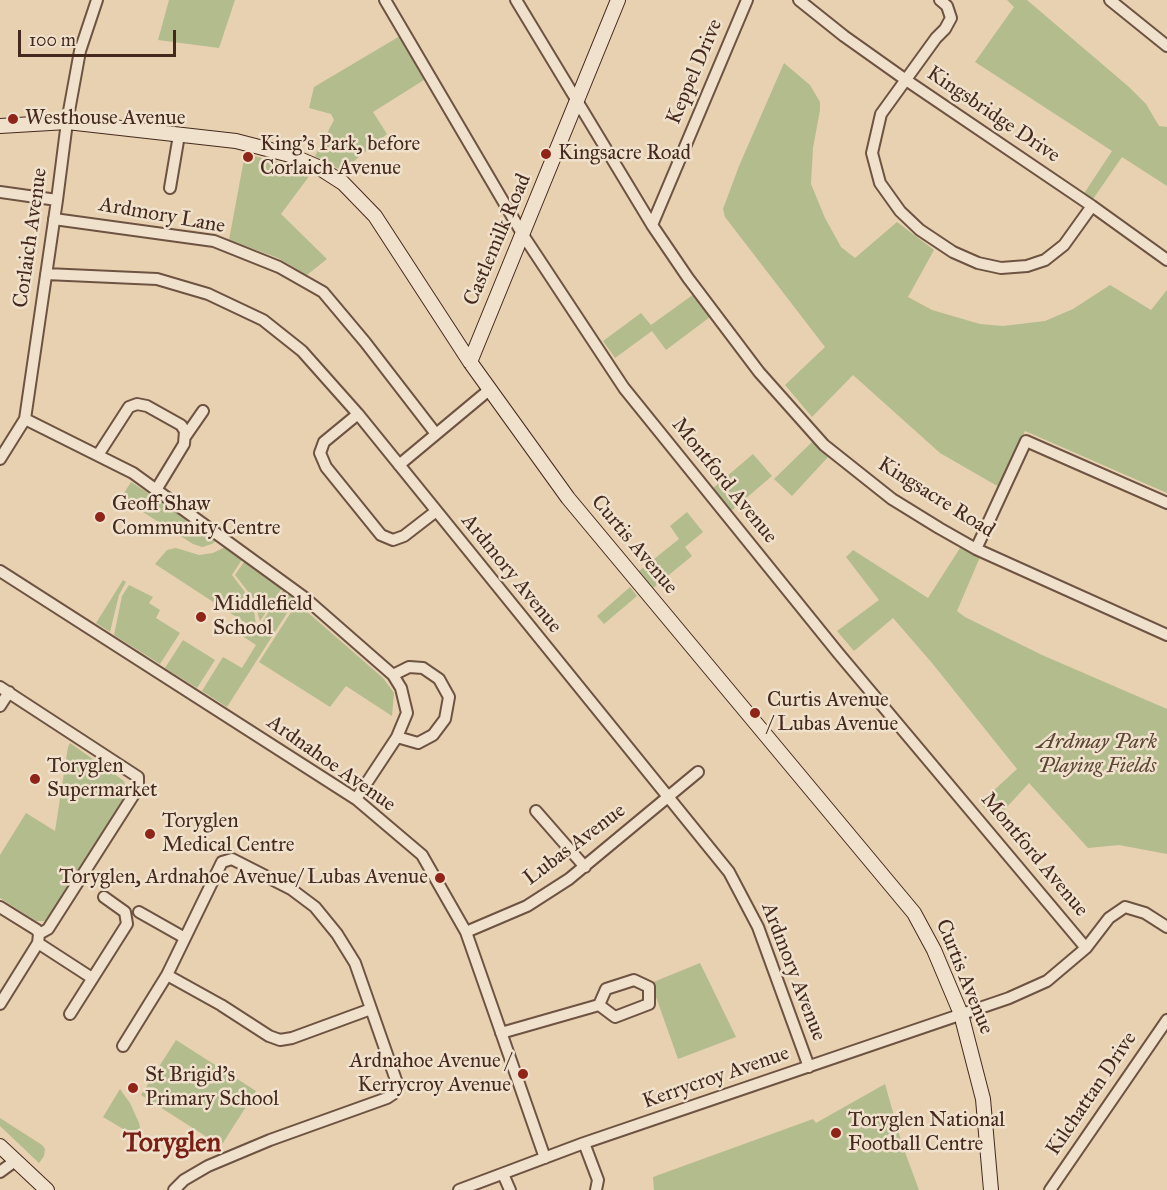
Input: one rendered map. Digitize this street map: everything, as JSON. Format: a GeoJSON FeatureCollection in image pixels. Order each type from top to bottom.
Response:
{"type":"FeatureCollection","features":[{"type":"Feature","properties":{"kind":"street"},"geometry":{"type":"LineString","coordinates":[[67,122],[80,51],[97,0]]}},
{"type":"Feature","properties":{"kind":"street","name":"Montford Avenue"},"geometry":{"type":"LineString","coordinates":[[385,0],[523,235],[624,388],[839,654],[1086,948]]}},
{"type":"Feature","properties":{"kind":"street","name":"Kingsacre Road"},"geometry":{"type":"LineString","coordinates":[[516,0],[652,225],[707,304],[759,372],[824,445],[892,499],[976,549],[1167,635]]}},
{"type":"Feature","properties":{"kind":"street","name":"Castlemilk Road"},"geometry":{"type":"LineString","coordinates":[[470,362],[618,0]]}},
{"type":"Feature","properties":{"kind":"street","name":"Keppel Drive"},"geometry":{"type":"LineString","coordinates":[[652,225],[747,0]]}},
{"type":"Feature","properties":{"kind":"street","name":"Kingsbridge Drive"},"geometry":{"type":"LineString","coordinates":[[799,0],[844,36],[906,80],[1092,206],[1167,260]]}},
{"type":"Feature","properties":{"kind":"street"},"geometry":{"type":"LineString","coordinates":[[940,0],[947,6],[951,18],[881,114],[872,153],[880,183],[900,211],[920,230],[953,252],[978,263],[1001,268],[1027,266],[1045,260],[1064,245],[1092,206]]}},
{"type":"Feature","properties":{"kind":"street"},"geometry":{"type":"LineString","coordinates":[[1110,0],[1167,46]]}},
{"type":"Feature","properties":{"kind":"street","name":"Curtis Avenue"},"geometry":{"type":"LineString","coordinates":[[0,126],[67,122],[236,141],[290,155],[318,167],[343,183],[375,216],[489,390],[568,498],[752,720],[893,885],[914,913],[934,950],[961,1014],[983,1099],[991,1190]]}},
{"type":"Feature","properties":{"kind":"street","name":"Corlaich Avenue"},"geometry":{"type":"LineString","coordinates":[[0,459],[25,419],[67,122]]}},
{"type":"Feature","properties":{"kind":"street"},"geometry":{"type":"LineString","coordinates":[[170,188],[179,135]]}},
{"type":"Feature","properties":{"kind":"street"},"geometry":{"type":"LineString","coordinates":[[0,192],[57,200]]}},
{"type":"Feature","properties":{"kind":"street","name":"Ardmory Lane"},"geometry":{"type":"LineString","coordinates":[[54,219],[214,241],[279,267],[297,277],[323,292],[436,434]]}},
{"type":"Feature","properties":{"kind":"street","name":"Ardmory Avenue"},"geometry":{"type":"LineString","coordinates":[[46,274],[157,279],[208,294],[263,320],[302,351],[358,414],[435,512],[729,872],[758,927],[809,1067]]}},
{"type":"Feature","properties":{"kind":"street"},"geometry":{"type":"LineString","coordinates":[[399,465],[489,390]]}},
{"type":"Feature","properties":{"kind":"street"},"geometry":{"type":"LineString","coordinates":[[98,455],[129,406],[137,404],[147,406],[180,425],[185,431],[184,444],[156,490]]}},
{"type":"Feature","properties":{"kind":"street"},"geometry":{"type":"LineString","coordinates":[[185,437],[203,411]]}},
{"type":"Feature","properties":{"kind":"street"},"geometry":{"type":"LineString","coordinates":[[358,414],[324,442],[320,453],[326,467],[381,535],[393,540],[404,536],[435,512]]}},
{"type":"Feature","properties":{"kind":"street"},"geometry":{"type":"LineString","coordinates":[[25,419],[133,473],[225,538],[304,598],[393,675],[401,688],[407,713],[397,737],[356,799]]}},
{"type":"Feature","properties":{"kind":"street"},"geometry":{"type":"LineString","coordinates":[[976,549],[1026,441],[1167,503]]}},
{"type":"Feature","properties":{"kind":"street","name":"Ardnahoe Avenue"},"geometry":{"type":"LineString","coordinates":[[0,572],[356,799],[422,855],[466,932],[545,1158]]}},
{"type":"Feature","properties":{"kind":"street"},"geometry":{"type":"LineString","coordinates":[[393,675],[409,667],[423,668],[439,679],[449,697],[445,718],[433,735],[418,743],[397,737]]}},
{"type":"Feature","properties":{"kind":"street"},"geometry":{"type":"LineString","coordinates":[[0,706],[4,690],[138,777],[138,788],[48,929],[39,938],[0,1004]]}},
{"type":"Feature","properties":{"kind":"street","name":"Lubas Avenue"},"geometry":{"type":"LineString","coordinates":[[466,932],[527,906],[585,867],[698,772]]}},
{"type":"Feature","properties":{"kind":"street"},"geometry":{"type":"LineString","coordinates":[[536,811],[585,867]]}},
{"type":"Feature","properties":{"kind":"street"},"geometry":{"type":"LineString","coordinates":[[123,1046],[167,975],[222,861],[232,859],[291,889],[315,908],[337,934],[355,963],[397,1083],[393,1094],[208,1166],[184,1180],[174,1190]]}},
{"type":"Feature","properties":{"kind":"street"},"geometry":{"type":"LineString","coordinates":[[70,1014],[127,924],[125,912],[104,897]]}},
{"type":"Feature","properties":{"kind":"street"},"geometry":{"type":"LineString","coordinates":[[0,907],[37,930],[39,938],[92,978]]}},
{"type":"Feature","properties":{"kind":"street","name":"Kerrycroy Avenue"},"geometry":{"type":"LineString","coordinates":[[459,1190],[584,1143],[1009,998],[1047,981],[1086,948],[1109,918],[1125,907],[1145,913],[1167,927]]}},
{"type":"Feature","properties":{"kind":"street"},"geometry":{"type":"LineString","coordinates":[[139,912],[186,939]]}},
{"type":"Feature","properties":{"kind":"street"},"geometry":{"type":"LineString","coordinates":[[167,975],[221,1005],[269,1036],[280,1040],[292,1038],[371,1009]]}},
{"type":"Feature","properties":{"kind":"street"},"geometry":{"type":"LineString","coordinates":[[634,980],[649,987],[649,1004],[615,1017],[599,1005],[606,989],[634,980]]}},
{"type":"Feature","properties":{"kind":"street"},"geometry":{"type":"LineString","coordinates":[[501,1033],[599,1005]]}},
{"type":"Feature","properties":{"kind":"street","name":"Kilchattan Drive"},"geometry":{"type":"LineString","coordinates":[[1050,1190],[1167,1020]]}},
{"type":"Feature","properties":{"kind":"street"},"geometry":{"type":"LineString","coordinates":[[584,1143],[598,1180],[596,1190]]}},
{"type":"Feature","properties":{"kind":"street"},"geometry":{"type":"LineString","coordinates":[[0,1146],[46,1190]]}},
{"type":"Feature","properties":{"kind":"street"},"geometry":{"type":"LineString","coordinates":[[0,1172],[15,1161]]}},
{"type":"Feature","properties":{"kind":"street"},"geometry":{"type":"LineString","coordinates":[[503,1174],[510,1190]]}},
{"type":"Feature","properties":{"kind":"green space"},"geometry":{"type":"Polygon","coordinates":[[[169,0],[235,0],[219,48],[158,40],[169,0]]]}},
{"type":"Feature","properties":{"kind":"green space"},"geometry":{"type":"Polygon","coordinates":[[[1007,0],[1027,0],[1129,87],[1146,104],[1159,126],[1167,127],[1167,186],[1122,157],[1091,202],[1083,195],[1112,151],[975,62],[1014,7],[1007,0]]]}},
{"type":"Feature","properties":{"kind":"green space"},"geometry":{"type":"Polygon","coordinates":[[[400,36],[424,80],[373,112],[387,134],[342,171],[315,156],[334,120],[331,114],[309,108],[314,87],[400,36]]]}},
{"type":"Feature","properties":{"kind":"green space"},"geometry":{"type":"Polygon","coordinates":[[[784,63],[810,85],[820,102],[813,148],[811,184],[825,218],[841,247],[855,258],[897,222],[934,250],[908,297],[932,310],[980,324],[1003,326],[1045,321],[1073,309],[1110,285],[1151,310],[1167,290],[1167,493],[1025,431],[999,487],[940,453],[853,375],[812,417],[785,385],[825,347],[725,217],[723,209],[739,166],[784,63]]]}},
{"type":"Feature","properties":{"kind":"green space"},"geometry":{"type":"Polygon","coordinates":[[[245,154],[287,164],[310,175],[281,214],[327,259],[307,275],[278,258],[229,240],[245,154]]]}},
{"type":"Feature","properties":{"kind":"green space"},"geometry":{"type":"Polygon","coordinates":[[[694,294],[710,317],[666,350],[652,331],[615,358],[603,341],[641,313],[651,325],[694,294]]]}},
{"type":"Feature","properties":{"kind":"green space"},"geometry":{"type":"Polygon","coordinates":[[[813,441],[828,457],[792,496],[774,479],[813,441]]]}},
{"type":"Feature","properties":{"kind":"green space"},"geometry":{"type":"Polygon","coordinates":[[[753,454],[772,476],[731,511],[712,489],[753,454]]]}},
{"type":"Feature","properties":{"kind":"green space"},"geometry":{"type":"Polygon","coordinates":[[[131,482],[218,539],[202,547],[193,544],[121,498],[131,482]]]}},
{"type":"Feature","properties":{"kind":"green space"},"geometry":{"type":"Polygon","coordinates":[[[687,512],[703,532],[685,547],[692,556],[653,588],[639,571],[679,539],[670,526],[687,512]]]}},
{"type":"Feature","properties":{"kind":"green space"},"geometry":{"type":"Polygon","coordinates":[[[227,546],[243,558],[232,575],[245,592],[254,610],[256,626],[241,620],[155,564],[167,550],[176,548],[199,555],[213,553],[227,546]]]}},
{"type":"Feature","properties":{"kind":"green space","name":"Ardmay Park Playing Fields"},"geometry":{"type":"Polygon","coordinates":[[[960,548],[980,557],[957,611],[1042,655],[1167,709],[1167,854],[1119,845],[1088,848],[1029,783],[995,820],[980,803],[1017,769],[932,663],[893,618],[854,651],[837,631],[879,600],[846,557],[853,550],[928,598],[960,548]]]}},
{"type":"Feature","properties":{"kind":"green space"},"geometry":{"type":"Polygon","coordinates":[[[246,559],[282,588],[260,621],[253,598],[235,575],[246,559]]]}},
{"type":"Feature","properties":{"kind":"green space"},"geometry":{"type":"Polygon","coordinates":[[[123,580],[126,582],[119,595],[110,632],[96,623],[123,580]]]}},
{"type":"Feature","properties":{"kind":"green space"},"geometry":{"type":"Polygon","coordinates":[[[129,585],[153,597],[149,603],[160,610],[156,618],[180,633],[160,664],[114,635],[122,596],[129,585]]]}},
{"type":"Feature","properties":{"kind":"green space"},"geometry":{"type":"Polygon","coordinates":[[[630,587],[637,596],[604,624],[597,616],[630,587]]]}},
{"type":"Feature","properties":{"kind":"green space"},"geometry":{"type":"Polygon","coordinates":[[[283,590],[296,599],[227,707],[202,691],[223,657],[242,668],[256,645],[235,631],[240,623],[249,629],[254,630],[259,627],[283,590]]]}},
{"type":"Feature","properties":{"kind":"green space"},"geometry":{"type":"Polygon","coordinates":[[[297,603],[383,678],[394,693],[392,716],[346,686],[330,707],[259,662],[297,603]]]}},
{"type":"Feature","properties":{"kind":"green space"},"geometry":{"type":"Polygon","coordinates":[[[183,640],[215,660],[197,688],[165,668],[183,640]]]}},
{"type":"Feature","properties":{"kind":"green space"},"geometry":{"type":"Polygon","coordinates":[[[70,743],[124,781],[127,794],[104,834],[47,921],[36,921],[0,898],[0,855],[26,813],[55,831],[70,743]]]}},
{"type":"Feature","properties":{"kind":"green space"},"geometry":{"type":"Polygon","coordinates":[[[700,963],[736,1037],[678,1059],[651,983],[700,963]]]}},
{"type":"Feature","properties":{"kind":"green space"},"geometry":{"type":"Polygon","coordinates":[[[176,1040],[256,1091],[221,1146],[141,1095],[176,1040]]]}},
{"type":"Feature","properties":{"kind":"green space","name":"Toryglen National Football Centre"},"geometry":{"type":"Polygon","coordinates":[[[885,1084],[902,1144],[919,1190],[654,1190],[653,1177],[813,1119],[816,1123],[885,1084]]]}},
{"type":"Feature","properties":{"kind":"green space"},"geometry":{"type":"Polygon","coordinates":[[[120,1089],[130,1103],[139,1123],[143,1141],[103,1117],[120,1089]]]}},
{"type":"Feature","properties":{"kind":"green space"},"geometry":{"type":"Polygon","coordinates":[[[0,1118],[42,1145],[45,1149],[44,1156],[39,1163],[0,1126],[0,1118]]]}},
{"type":"Feature","properties":{"kind":"place","name":"Westhouse Avenue"},"geometry":{"type":"Point","coordinates":[13,119]}},
{"type":"Feature","properties":{"kind":"place","name":"Kingsacre Road"},"geometry":{"type":"Point","coordinates":[546,154]}},
{"type":"Feature","properties":{"kind":"place","name":"King’s Park, before Corlaich Avenue"},"geometry":{"type":"Point","coordinates":[248,157]}},
{"type":"Feature","properties":{"kind":"place","name":"Geoff Shaw Community Centre"},"geometry":{"type":"Point","coordinates":[100,517]}},
{"type":"Feature","properties":{"kind":"place","name":"Middlefield School"},"geometry":{"type":"Point","coordinates":[201,617]}},
{"type":"Feature","properties":{"kind":"place","name":"Curtis Avenue / Lubas Avenue"},"geometry":{"type":"Point","coordinates":[755,713]}},
{"type":"Feature","properties":{"kind":"place","name":"Toryglen Supermarket"},"geometry":{"type":"Point","coordinates":[35,779]}},
{"type":"Feature","properties":{"kind":"place","name":"Toryglen Medical Centre"},"geometry":{"type":"Point","coordinates":[150,834]}},
{"type":"Feature","properties":{"kind":"place","name":"Toryglen, Ardnahoe Avenue/ Lubas Avenue"},"geometry":{"type":"Point","coordinates":[440,878]}},
{"type":"Feature","properties":{"kind":"place","name":"Ardnahoe Avenue / Kerrycroy Avenue"},"geometry":{"type":"Point","coordinates":[523,1074]}},
{"type":"Feature","properties":{"kind":"place","name":"St Brigid's Primary School"},"geometry":{"type":"Point","coordinates":[133,1088]}},
{"type":"Feature","properties":{"kind":"place","name":"Toryglen National Football Centre"},"geometry":{"type":"Point","coordinates":[836,1133]}},
{"type":"Feature","properties":{"kind":"district","name":"Toryglen"},"geometry":{"type":"Point","coordinates":[172,1144]}}]}
